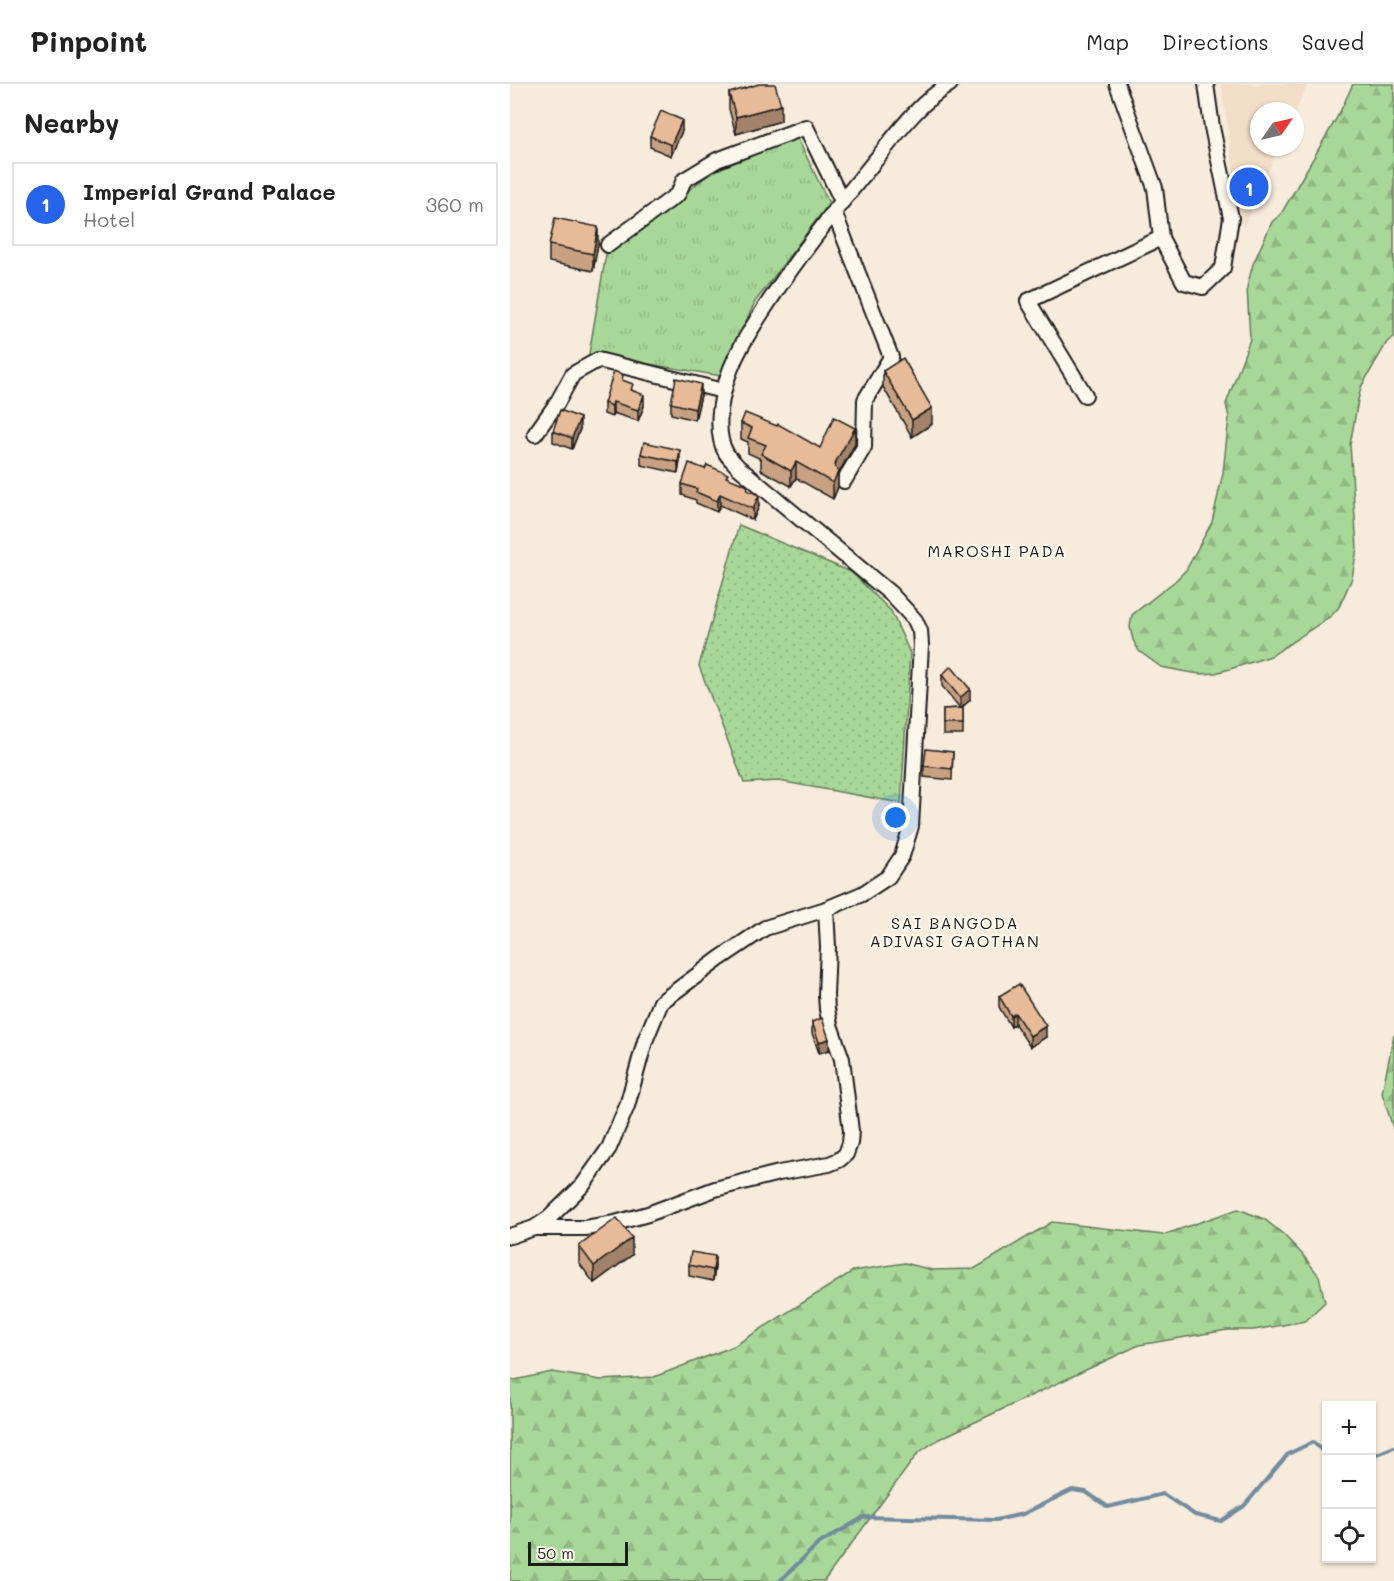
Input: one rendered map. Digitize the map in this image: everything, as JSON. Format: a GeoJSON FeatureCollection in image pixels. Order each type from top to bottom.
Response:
{"type":"FeatureCollection","features":[{"type":"Feature","properties":{"kind":"street"},"geometry":{"type":"LineString","coordinates":[[510,1236],[534,1228],[548,1219],[583,1185],[609,1148],[627,1106],[645,1041],[661,1002],[765,928],[826,909],[862,894],[888,877],[902,856],[911,826],[920,631],[915,620],[891,594],[738,467],[726,452],[718,430],[723,391],[733,364],[754,324],[788,273],[838,207],[916,112],[938,91],[950,84]]}},
{"type":"Feature","properties":{"kind":"street"},"geometry":{"type":"LineString","coordinates":[[1117,84],[1155,188],[1161,238],[1184,282],[1203,287],[1223,268],[1231,218],[1212,127],[1206,84]]}},
{"type":"Feature","properties":{"kind":"street"},"geometry":{"type":"LineString","coordinates":[[608,245],[678,194],[684,180],[717,160],[806,127],[838,207],[891,357],[865,400],[864,447],[844,481]]}},
{"type":"Feature","properties":{"kind":"street"},"geometry":{"type":"LineString","coordinates":[[1085,395],[1028,301],[1161,238]]}},
{"type":"Feature","properties":{"kind":"street"},"geometry":{"type":"LineString","coordinates":[[535,434],[557,403],[573,374],[598,360],[723,391]]}},
{"type":"Feature","properties":{"kind":"street"},"geometry":{"type":"LineString","coordinates":[[534,1228],[585,1228],[615,1223],[648,1214],[715,1189],[779,1173],[829,1164],[846,1154],[850,1143],[850,1131],[842,1059],[830,1025],[826,995],[828,947],[826,909]]}},
{"type":"Feature","properties":{"kind":"shaded area"},"geometry":{"type":"Polygon","coordinates":[[[1221,84],[1308,84],[1300,102],[1250,102],[1250,156],[1275,156],[1243,228],[1221,84]]]}},
{"type":"Feature","properties":{"kind":"green space"},"geometry":{"type":"Polygon","coordinates":[[[1353,84],[1394,84],[1394,337],[1387,342],[1361,387],[1350,445],[1357,548],[1352,578],[1339,607],[1331,616],[1271,656],[1215,673],[1201,674],[1161,667],[1139,651],[1130,627],[1132,615],[1186,570],[1212,522],[1223,473],[1229,417],[1226,404],[1250,339],[1247,287],[1253,264],[1272,222],[1281,214],[1339,114],[1353,84]]]}},
{"type":"Feature","properties":{"kind":"green space"},"geometry":{"type":"Polygon","coordinates":[[[797,137],[829,203],[755,302],[721,376],[589,354],[606,254],[712,172],[797,137]]]}},
{"type":"Feature","properties":{"kind":"green space"},"geometry":{"type":"Polygon","coordinates":[[[739,525],[851,572],[891,611],[910,653],[901,803],[779,781],[744,783],[699,666],[739,525]]]}},
{"type":"Feature","properties":{"kind":"green space"},"geometry":{"type":"Polygon","coordinates":[[[1394,1035],[1394,1131],[1382,1093],[1394,1035]]]}},
{"type":"Feature","properties":{"kind":"green space"},"geometry":{"type":"Polygon","coordinates":[[[1238,1209],[1264,1219],[1283,1234],[1319,1276],[1325,1302],[1305,1321],[1254,1330],[1227,1330],[1139,1345],[939,1439],[918,1453],[824,1581],[510,1581],[510,1381],[552,1372],[601,1380],[654,1377],[734,1346],[853,1271],[905,1263],[932,1270],[974,1269],[1052,1222],[1163,1235],[1238,1209]]]}},
{"type":"Feature","properties":{"kind":"building"},"geometry":{"type":"Polygon","coordinates":[[[759,84],[775,84],[781,105],[736,117],[729,93],[759,84]]]}},
{"type":"Feature","properties":{"kind":"building"},"geometry":{"type":"Polygon","coordinates":[[[661,111],[682,120],[671,145],[650,136],[661,111]]]}},
{"type":"Feature","properties":{"kind":"building"},"geometry":{"type":"Polygon","coordinates":[[[555,218],[598,227],[593,254],[549,245],[555,218]]]}},
{"type":"Feature","properties":{"kind":"building"},"geometry":{"type":"Polygon","coordinates":[[[903,358],[932,408],[912,420],[883,371],[903,358]]]}},
{"type":"Feature","properties":{"kind":"building"},"geometry":{"type":"Polygon","coordinates":[[[614,371],[623,375],[622,380],[633,384],[631,390],[644,395],[638,410],[613,402],[612,406],[604,403],[614,371]]]}},
{"type":"Feature","properties":{"kind":"building"},"geometry":{"type":"Polygon","coordinates":[[[676,378],[701,384],[695,409],[671,403],[676,378]]]}},
{"type":"Feature","properties":{"kind":"building"},"geometry":{"type":"Polygon","coordinates":[[[560,410],[580,418],[572,438],[553,431],[560,410]]]}},
{"type":"Feature","properties":{"kind":"building"},"geometry":{"type":"Polygon","coordinates":[[[745,413],[777,426],[778,424],[820,448],[834,417],[855,428],[836,461],[835,466],[838,472],[833,483],[796,462],[791,471],[761,454],[766,445],[748,438],[752,428],[741,423],[745,413]]]}},
{"type":"Feature","properties":{"kind":"building"},"geometry":{"type":"Polygon","coordinates":[[[644,442],[680,450],[678,462],[641,454],[644,442]]]}},
{"type":"Feature","properties":{"kind":"building"},"geometry":{"type":"Polygon","coordinates":[[[689,463],[705,469],[707,465],[728,474],[726,477],[748,486],[747,490],[759,495],[753,509],[720,494],[717,501],[696,492],[697,489],[682,484],[689,463]]]}},
{"type":"Feature","properties":{"kind":"building"},"geometry":{"type":"Polygon","coordinates":[[[951,666],[970,689],[960,698],[942,675],[951,666]]]}},
{"type":"Feature","properties":{"kind":"building"},"geometry":{"type":"Polygon","coordinates":[[[963,708],[963,724],[943,724],[943,709],[963,708]]]}},
{"type":"Feature","properties":{"kind":"building"},"geometry":{"type":"Polygon","coordinates":[[[926,749],[953,752],[952,769],[924,766],[926,749]]]}},
{"type":"Feature","properties":{"kind":"building"},"geometry":{"type":"Polygon","coordinates":[[[1019,984],[1046,1026],[1030,1036],[1015,1013],[1011,1016],[999,996],[1019,984]]]}},
{"type":"Feature","properties":{"kind":"building"},"geometry":{"type":"Polygon","coordinates":[[[822,1018],[829,1039],[819,1042],[812,1022],[822,1018]]]}},
{"type":"Feature","properties":{"kind":"building"},"geometry":{"type":"Polygon","coordinates":[[[617,1218],[632,1238],[594,1266],[579,1246],[617,1218]]]}},
{"type":"Feature","properties":{"kind":"building"},"geometry":{"type":"Polygon","coordinates":[[[691,1252],[715,1256],[713,1270],[689,1265],[691,1252]]]}},
{"type":"Feature","properties":{"kind":"waterway"},"geometry":{"type":"LineString","coordinates":[[780,1581],[818,1544],[864,1517],[996,1520],[1023,1514],[1072,1490],[1086,1492],[1108,1507],[1163,1494],[1195,1515],[1221,1521],[1244,1506],[1288,1454],[1313,1442],[1322,1450]]}},
{"type":"Feature","properties":{"kind":"waterway"},"geometry":{"type":"LineString","coordinates":[[1374,1455],[1394,1447]]}},
{"type":"Feature","properties":{"kind":"place","name":"Imperial Grand Palace"},"geometry":{"type":"Point","coordinates":[1249,187]}},
{"type":"Feature","properties":{"kind":"district","name":"MAROSHI PADA"},"geometry":{"type":"Point","coordinates":[997,551]}},
{"type":"Feature","properties":{"kind":"district","name":"SAI BANGODA ADIVASI GAOTHAN"},"geometry":{"type":"Point","coordinates":[955,932]}}]}
